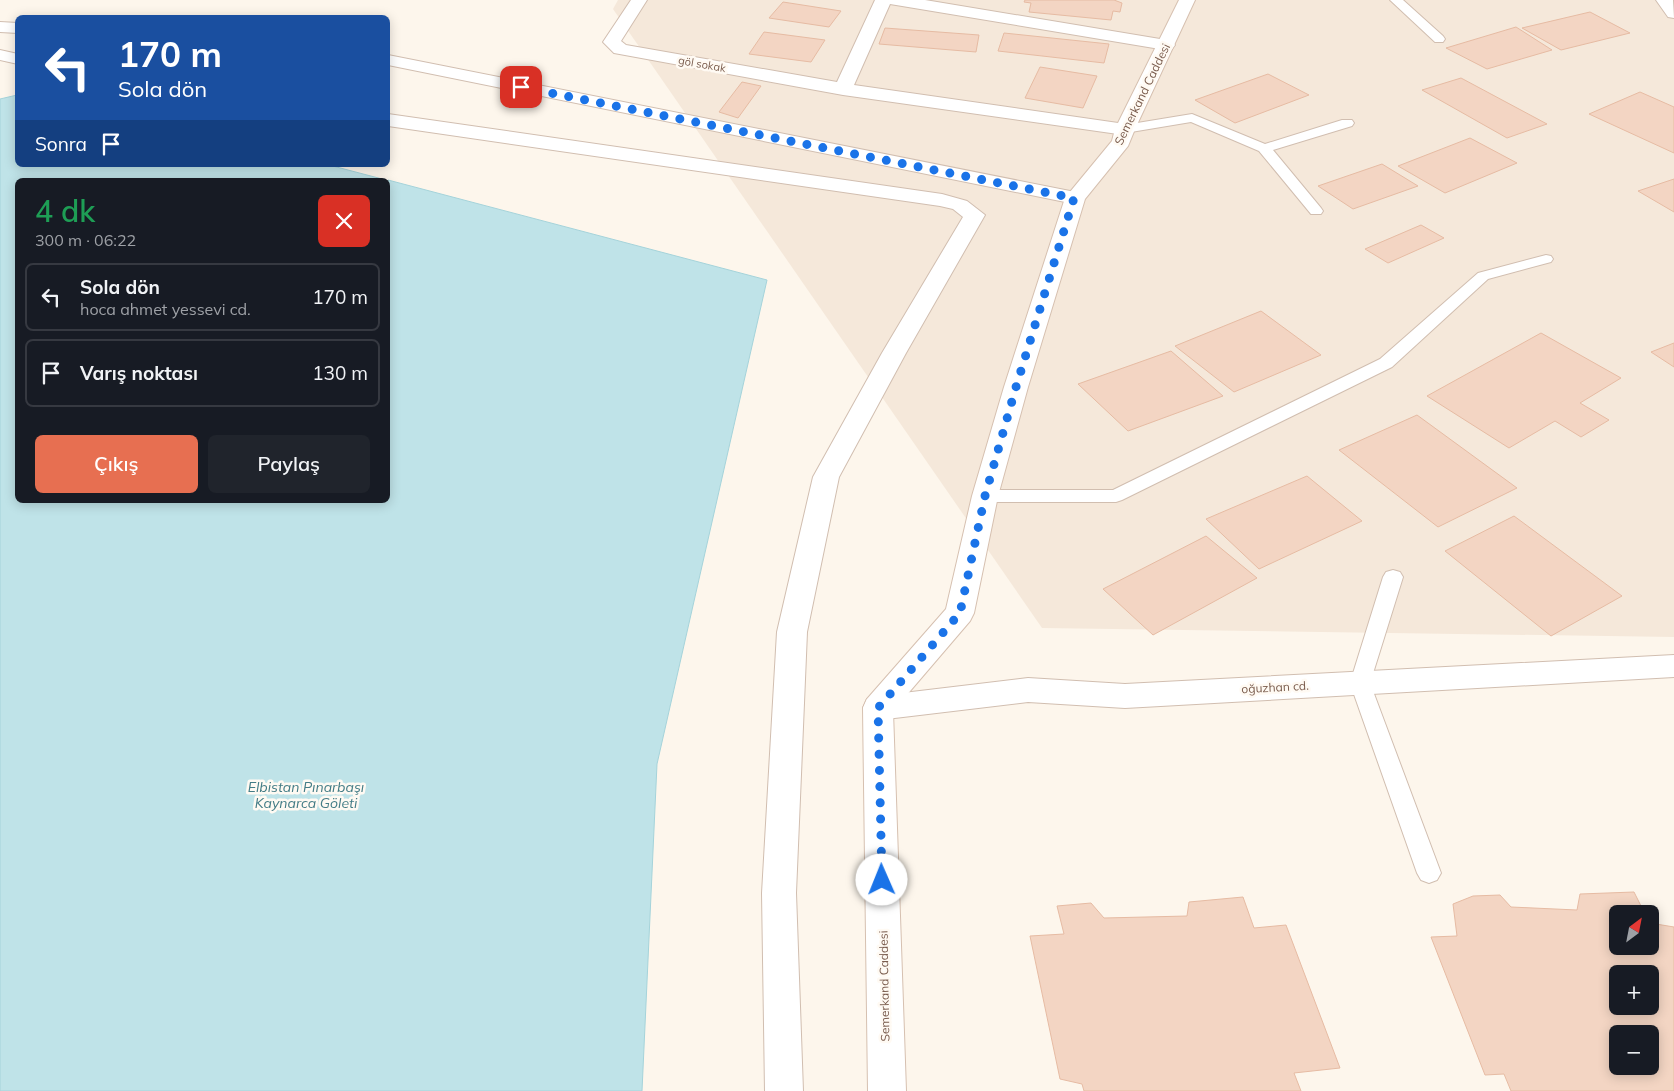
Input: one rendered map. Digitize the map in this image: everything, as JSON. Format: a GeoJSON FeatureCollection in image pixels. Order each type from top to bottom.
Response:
{"type":"FeatureCollection","features":[{"type":"Feature","properties":{"kind":"street","name":"göl sokak"},"geometry":{"type":"LineString","coordinates":[[639,0],[612,42],[620,49],[843,89]]}},
{"type":"Feature","properties":{"kind":"street"},"geometry":{"type":"LineString","coordinates":[[884,0],[843,89],[1125,129]]}},
{"type":"Feature","properties":{"kind":"street"},"geometry":{"type":"LineString","coordinates":[[895,0],[1166,45]]}},
{"type":"Feature","properties":{"kind":"street","name":"Semerkand Caddesi"},"geometry":{"type":"LineString","coordinates":[[887,1091],[878,708],[960,613],[985,496],[1074,198],[1121,142],[1125,129],[1187,0]]}},
{"type":"Feature","properties":{"kind":"street"},"geometry":{"type":"LineString","coordinates":[[1664,0],[1674,13]]}},
{"type":"Feature","properties":{"kind":"street"},"geometry":{"type":"LineString","coordinates":[[0,27],[15,28]]}},
{"type":"Feature","properties":{"kind":"street"},"geometry":{"type":"LineString","coordinates":[[0,55],[15,58]]}},
{"type":"Feature","properties":{"kind":"street"},"geometry":{"type":"LineString","coordinates":[[390,60],[1074,198]]}},
{"type":"Feature","properties":{"kind":"street"},"geometry":{"type":"LineString","coordinates":[[390,120],[942,200],[960,205],[974,215],[894,353],[826,477],[792,632],[779,893],[784,1091]]}},
{"type":"Feature","properties":{"kind":"street","name":"oğuzhan cd."},"geometry":{"type":"LineString","coordinates":[[878,708],[1028,690],[1125,696],[1674,666]]}},
{"type":"Feature","properties":{"kind":"lane"},"geometry":{"type":"LineString","coordinates":[[1396,0],[1439,38]]}},
{"type":"Feature","properties":{"kind":"lane"},"geometry":{"type":"LineString","coordinates":[[1125,129],[1192,118],[1264,148],[1316,211]]}},
{"type":"Feature","properties":{"kind":"lane"},"geometry":{"type":"LineString","coordinates":[[1264,148],[1347,123]]}},
{"type":"Feature","properties":{"kind":"lane"},"geometry":{"type":"LineString","coordinates":[[985,496],[1116,496],[1386,363],[1483,276],[1546,259]]}},
{"type":"Feature","properties":{"kind":"lane"},"geometry":{"type":"LineString","coordinates":[[1393,577],[1360,683],[1429,873]]}},
{"type":"Feature","properties":{"kind":"shaded area"},"geometry":{"type":"Polygon","coordinates":[[[618,0],[1674,0],[1674,637],[1042,628],[613,9],[618,0]]]}},
{"type":"Feature","properties":{"kind":"water","name":"Elbistan Pınarbaşı Kaynarca Göleti"},"geometry":{"type":"Polygon","coordinates":[[[15,95],[15,167],[337,167],[378,178],[15,178],[15,503],[390,503],[390,181],[767,280],[657,764],[642,1091],[0,1091],[0,99],[15,95]]]}},
{"type":"Feature","properties":{"kind":"building"},"geometry":{"type":"Polygon","coordinates":[[[1025,0],[1114,0],[1122,3],[1120,12],[1113,11],[1111,20],[1029,12],[1031,3],[1024,2],[1025,0]]]}},
{"type":"Feature","properties":{"kind":"building"},"geometry":{"type":"Polygon","coordinates":[[[783,2],[841,11],[829,27],[769,18],[783,2]]]}},
{"type":"Feature","properties":{"kind":"building"},"geometry":{"type":"Polygon","coordinates":[[[1590,12],[1630,33],[1561,50],[1522,28],[1590,12]]]}},
{"type":"Feature","properties":{"kind":"building"},"geometry":{"type":"Polygon","coordinates":[[[1516,27],[1552,50],[1487,69],[1446,48],[1516,27]]]}},
{"type":"Feature","properties":{"kind":"building"},"geometry":{"type":"Polygon","coordinates":[[[885,28],[979,35],[976,52],[879,44],[885,28]]]}},
{"type":"Feature","properties":{"kind":"building"},"geometry":{"type":"Polygon","coordinates":[[[764,32],[825,40],[811,62],[749,54],[764,32]]]}},
{"type":"Feature","properties":{"kind":"building"},"geometry":{"type":"Polygon","coordinates":[[[1004,33],[1109,44],[1104,63],[998,51],[1004,33]]]}},
{"type":"Feature","properties":{"kind":"building"},"geometry":{"type":"Polygon","coordinates":[[[1040,67],[1097,76],[1083,108],[1025,98],[1040,67]]]}},
{"type":"Feature","properties":{"kind":"building"},"geometry":{"type":"Polygon","coordinates":[[[1268,74],[1309,95],[1235,123],[1195,100],[1268,74]]]}},
{"type":"Feature","properties":{"kind":"building"},"geometry":{"type":"Polygon","coordinates":[[[1461,78],[1547,124],[1507,138],[1422,90],[1461,78]]]}},
{"type":"Feature","properties":{"kind":"building"},"geometry":{"type":"Polygon","coordinates":[[[742,82],[761,86],[738,118],[719,112],[742,82]]]}},
{"type":"Feature","properties":{"kind":"building"},"geometry":{"type":"Polygon","coordinates":[[[1640,92],[1674,107],[1674,153],[1589,114],[1640,92]]]}},
{"type":"Feature","properties":{"kind":"building"},"geometry":{"type":"Polygon","coordinates":[[[1470,138],[1517,163],[1445,193],[1398,166],[1470,138]]]}},
{"type":"Feature","properties":{"kind":"building"},"geometry":{"type":"Polygon","coordinates":[[[1382,164],[1418,186],[1353,209],[1318,186],[1382,164]]]}},
{"type":"Feature","properties":{"kind":"building"},"geometry":{"type":"Polygon","coordinates":[[[1674,179],[1674,212],[1638,191],[1674,179]]]}},
{"type":"Feature","properties":{"kind":"building"},"geometry":{"type":"Polygon","coordinates":[[[1421,225],[1444,238],[1388,263],[1365,249],[1421,225]]]}},
{"type":"Feature","properties":{"kind":"building"},"geometry":{"type":"Polygon","coordinates":[[[1261,311],[1321,355],[1234,392],[1175,346],[1261,311]]]}},
{"type":"Feature","properties":{"kind":"building"},"geometry":{"type":"Polygon","coordinates":[[[1541,333],[1621,378],[1580,403],[1609,420],[1581,437],[1555,421],[1509,448],[1427,396],[1541,333]]]}},
{"type":"Feature","properties":{"kind":"building"},"geometry":{"type":"Polygon","coordinates":[[[1674,343],[1674,367],[1651,352],[1674,343]]]}},
{"type":"Feature","properties":{"kind":"building"},"geometry":{"type":"Polygon","coordinates":[[[1171,351],[1223,396],[1128,431],[1078,384],[1171,351]]]}},
{"type":"Feature","properties":{"kind":"building"},"geometry":{"type":"Polygon","coordinates":[[[1417,415],[1517,488],[1438,527],[1339,450],[1417,415]]]}},
{"type":"Feature","properties":{"kind":"building"},"geometry":{"type":"Polygon","coordinates":[[[1307,476],[1362,521],[1259,569],[1206,519],[1307,476]]]}},
{"type":"Feature","properties":{"kind":"building"},"geometry":{"type":"Polygon","coordinates":[[[1514,516],[1622,596],[1551,636],[1445,551],[1514,516]]]}},
{"type":"Feature","properties":{"kind":"building"},"geometry":{"type":"Polygon","coordinates":[[[1206,536],[1257,578],[1153,635],[1103,589],[1206,536]]]}},
{"type":"Feature","properties":{"kind":"building"},"geometry":{"type":"Polygon","coordinates":[[[1634,892],[1640,905],[1609,905],[1609,955],[1659,955],[1659,924],[1674,927],[1674,1091],[1511,1091],[1504,1074],[1485,1075],[1431,937],[1457,936],[1453,904],[1473,896],[1500,895],[1511,907],[1577,910],[1580,894],[1634,892]]]}},
{"type":"Feature","properties":{"kind":"building"},"geometry":{"type":"Polygon","coordinates":[[[1243,897],[1254,928],[1286,925],[1340,1068],[1294,1073],[1301,1091],[1084,1091],[1082,1084],[1060,1079],[1030,936],[1064,934],[1057,906],[1091,903],[1104,918],[1187,916],[1189,902],[1243,897]]]}},
{"type":"Feature","properties":{"kind":"route"},"geometry":{"type":"LineString","coordinates":[[521,87],[1074,198],[985,496],[960,613],[878,708],[882,880]]}}]}
